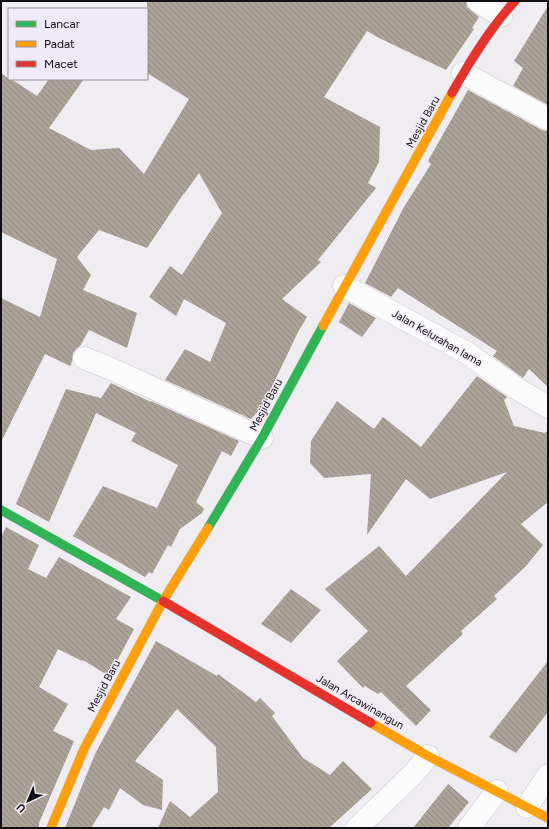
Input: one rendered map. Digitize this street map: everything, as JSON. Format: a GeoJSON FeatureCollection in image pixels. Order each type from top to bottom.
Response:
{"type":"FeatureCollection","features":[{"type":"Feature","properties":{"kind":"street"},"geometry":{"type":"LineString","coordinates":[[478,1],[508,8]]}},
{"type":"Feature","properties":{"kind":"street","name":"Mesjid Baru"},"geometry":{"type":"LineString","coordinates":[[51,828],[84,749],[163,601],[262,438],[344,286],[463,73],[508,8]]}},
{"type":"Feature","properties":{"kind":"street"},"geometry":{"type":"LineString","coordinates":[[463,73],[548,119]]}},
{"type":"Feature","properties":{"kind":"street","name":"Jalan Kelurahan lama"},"geometry":{"type":"LineString","coordinates":[[344,286],[467,353],[516,388],[548,407]]}},
{"type":"Feature","properties":{"kind":"street"},"geometry":{"type":"LineString","coordinates":[[84,358],[107,367],[262,438]]}},
{"type":"Feature","properties":{"kind":"street","name":"Jalan Arcawinangun"},"geometry":{"type":"LineString","coordinates":[[1,510],[163,601],[428,756],[548,818]]}},
{"type":"Feature","properties":{"kind":"street"},"geometry":{"type":"LineString","coordinates":[[356,828],[414,773],[428,756]]}},
{"type":"Feature","properties":{"kind":"street"},"geometry":{"type":"LineString","coordinates":[[527,807],[548,775]]}},
{"type":"Feature","properties":{"kind":"street"},"geometry":{"type":"LineString","coordinates":[[469,828],[496,791]]}},
{"type":"Feature","properties":{"kind":"building"},"geometry":{"type":"Polygon","coordinates":[[[147,1],[466,1],[467,7],[479,17],[472,28],[474,29],[446,70],[367,31],[324,97],[380,127],[379,162],[368,183],[376,188],[318,260],[321,262],[282,299],[307,317],[298,332],[267,397],[269,398],[268,400],[251,419],[165,380],[185,349],[210,362],[226,323],[184,299],[176,316],[149,297],[170,266],[182,275],[222,213],[199,173],[147,248],[99,230],[77,257],[91,275],[83,290],[137,313],[127,348],[89,330],[80,346],[73,353],[70,366],[45,354],[1,442],[1,298],[40,317],[57,259],[1,232],[1,73],[8,78],[8,80],[13,80],[37,96],[48,80],[83,80],[49,128],[91,150],[119,148],[144,174],[189,99],[148,74],[147,1]]]}},
{"type":"Feature","properties":{"kind":"building"},"geometry":{"type":"Polygon","coordinates":[[[548,6],[548,105],[513,86],[523,68],[514,61],[548,6]]]}},
{"type":"Feature","properties":{"kind":"building"},"geometry":{"type":"Polygon","coordinates":[[[468,90],[542,130],[548,131],[548,387],[529,369],[523,378],[493,356],[497,351],[398,288],[391,297],[365,283],[404,207],[431,164],[428,161],[468,90]]]}},
{"type":"Feature","properties":{"kind":"building"},"geometry":{"type":"Polygon","coordinates":[[[349,303],[376,318],[362,337],[339,322],[349,303]]]}},
{"type":"Feature","properties":{"kind":"building"},"geometry":{"type":"Polygon","coordinates":[[[477,376],[507,397],[504,400],[514,426],[545,433],[548,430],[548,502],[521,524],[543,545],[526,566],[494,596],[497,599],[461,631],[463,634],[406,686],[431,710],[416,726],[381,692],[378,694],[365,686],[363,688],[337,661],[368,631],[325,589],[379,546],[406,576],[507,472],[430,499],[406,479],[367,535],[371,474],[324,478],[310,463],[311,441],[337,401],[374,429],[383,417],[421,447],[477,376]]]}},
{"type":"Feature","properties":{"kind":"building"},"geometry":{"type":"Polygon","coordinates":[[[111,383],[239,441],[231,456],[222,451],[196,502],[204,509],[202,513],[180,529],[171,547],[168,545],[152,574],[149,572],[145,577],[73,536],[103,486],[157,508],[178,465],[131,441],[136,433],[96,413],[49,522],[16,504],[66,389],[101,398],[111,383]]]}},
{"type":"Feature","properties":{"kind":"building"},"geometry":{"type":"Polygon","coordinates":[[[6,527],[39,545],[28,569],[46,578],[59,557],[131,597],[116,619],[134,629],[109,676],[83,660],[82,661],[58,649],[39,687],[68,704],[53,731],[74,741],[39,823],[39,828],[1,828],[1,537],[6,527]]]}},
{"type":"Feature","properties":{"kind":"building"},"geometry":{"type":"Polygon","coordinates":[[[291,589],[321,610],[291,643],[261,624],[291,589]]]}},
{"type":"Feature","properties":{"kind":"building"},"geometry":{"type":"Polygon","coordinates":[[[156,641],[217,676],[218,674],[256,702],[260,698],[275,713],[272,716],[303,758],[330,775],[343,761],[372,789],[329,828],[158,828],[170,801],[190,817],[218,792],[216,747],[177,709],[135,761],[163,780],[162,810],[143,805],[120,788],[109,810],[104,807],[91,828],[65,828],[95,754],[156,641]]]}},
{"type":"Feature","properties":{"kind":"building"},"geometry":{"type":"Polygon","coordinates":[[[548,661],[548,712],[516,753],[489,737],[548,661]]]}},
{"type":"Feature","properties":{"kind":"building"},"geometry":{"type":"Polygon","coordinates":[[[448,784],[469,802],[448,828],[413,828],[448,784]]]}},
{"type":"Feature","properties":{"kind":"traffic: fast"},"geometry":{"type":"LineString","coordinates":[[208,528],[262,438],[323,326]]}},
{"type":"Feature","properties":{"kind":"traffic: fast"},"geometry":{"type":"LineString","coordinates":[[1,510],[163,601]]}},
{"type":"Feature","properties":{"kind":"traffic: slow"},"geometry":{"type":"LineString","coordinates":[[323,326],[452,93]]}},
{"type":"Feature","properties":{"kind":"traffic: slow"},"geometry":{"type":"LineString","coordinates":[[51,828],[84,749],[163,601],[208,528]]}},
{"type":"Feature","properties":{"kind":"traffic: slow"},"geometry":{"type":"LineString","coordinates":[[371,723],[428,756],[548,818]]}},
{"type":"Feature","properties":{"kind":"traffic: jam"},"geometry":{"type":"LineString","coordinates":[[452,93],[481,45],[497,22],[515,1]]}},
{"type":"Feature","properties":{"kind":"traffic: jam"},"geometry":{"type":"LineString","coordinates":[[163,601],[371,723]]}}]}
